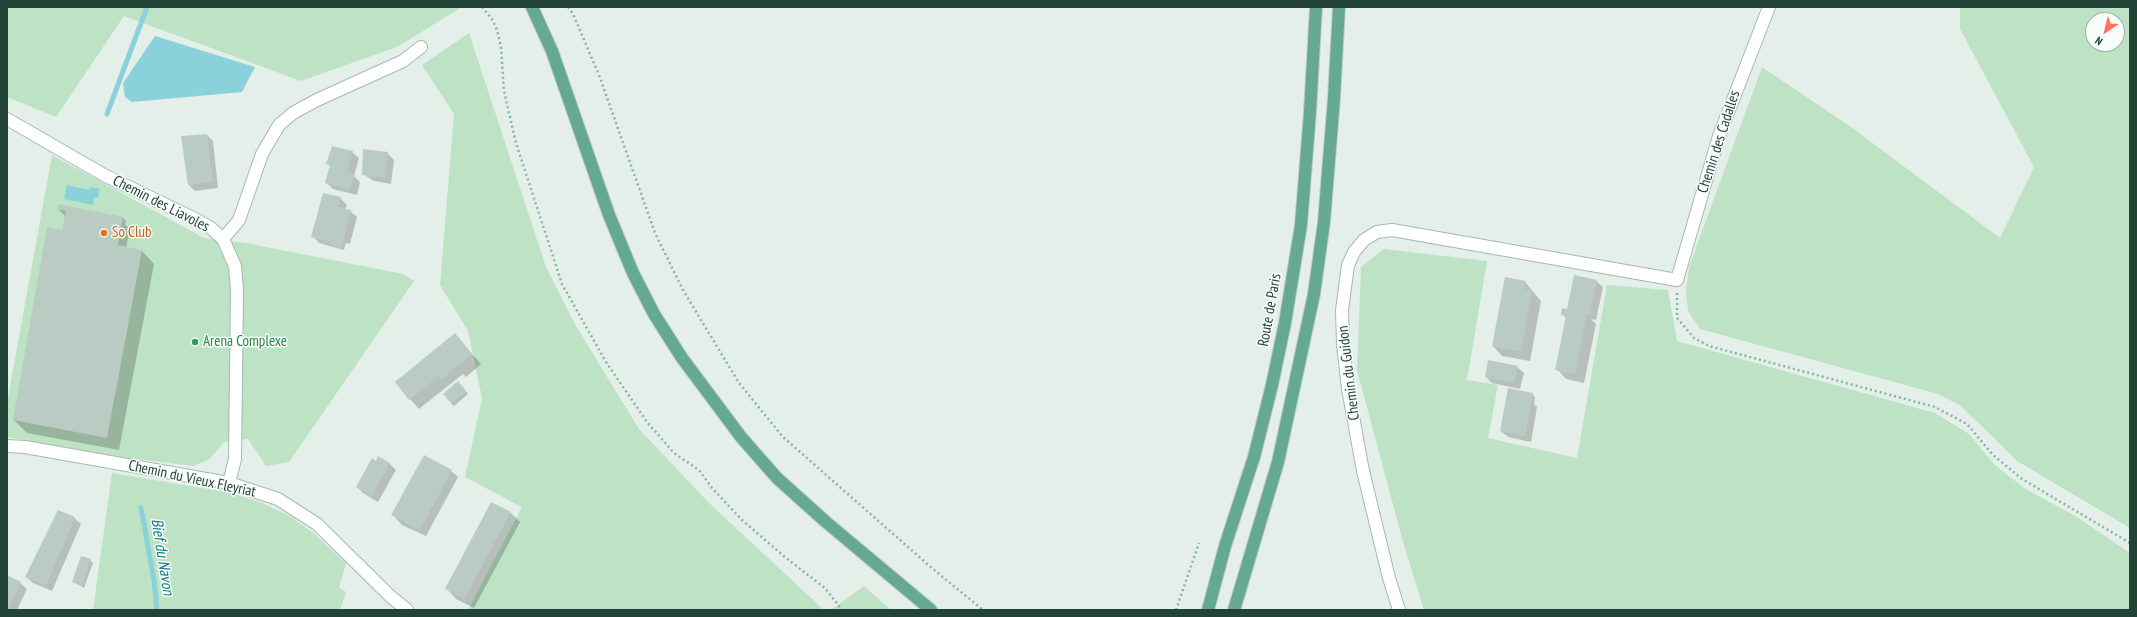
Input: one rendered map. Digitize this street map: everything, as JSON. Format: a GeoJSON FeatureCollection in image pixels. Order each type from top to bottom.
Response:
{"type":"FeatureCollection","features":[{"type":"Feature","properties":{"kind":"main road"},"geometry":{"type":"LineString","coordinates":[[532,7],[552,51],[609,215],[633,273],[654,314],[682,358],[740,437],[777,478],[826,522],[931,610]]}},
{"type":"Feature","properties":{"kind":"main road","name":"Route de Paris"},"geometry":{"type":"LineString","coordinates":[[1208,610],[1225,546],[1254,457],[1285,324],[1301,225],[1310,112],[1316,7]]}},
{"type":"Feature","properties":{"kind":"main road"},"geometry":{"type":"LineString","coordinates":[[1236,606],[1278,462],[1314,294],[1324,222],[1334,98],[1339,7]]}},
{"type":"Feature","properties":{"kind":"street","name":"Chemin des Cadalles"},"geometry":{"type":"LineString","coordinates":[[1677,280],[1719,136],[1769,7]]}},
{"type":"Feature","properties":{"kind":"street"},"geometry":{"type":"LineString","coordinates":[[223,239],[240,220],[262,154],[279,125],[293,113],[317,100],[403,61],[421,47]]}},
{"type":"Feature","properties":{"kind":"street","name":"Chemin des Liavoles"},"geometry":{"type":"LineString","coordinates":[[7,119],[104,175],[195,219],[210,228],[223,239],[235,266],[237,291],[235,460],[229,483]]}},
{"type":"Feature","properties":{"kind":"street","name":"Chemin du Guidon"},"geometry":{"type":"LineString","coordinates":[[1399,610],[1389,578],[1363,471],[1348,389],[1343,344],[1342,310],[1348,265],[1354,252],[1364,240],[1377,232],[1392,230],[1677,280]]}},
{"type":"Feature","properties":{"kind":"street","name":"Chemin du Vieux Fleyriat"},"geometry":{"type":"LineString","coordinates":[[7,446],[25,447],[229,483],[278,499],[298,510],[317,524],[390,596],[407,610]]}},
{"type":"Feature","properties":{"kind":"path"},"geometry":{"type":"LineString","coordinates":[[482,7],[492,19],[497,30],[501,47],[504,91],[510,120],[536,210],[554,262],[562,284],[606,362],[647,422],[674,453],[699,470],[712,488],[742,520],[786,558],[825,588],[842,610]]}},
{"type":"Feature","properties":{"kind":"path"},"geometry":{"type":"LineString","coordinates":[[568,7],[573,14],[599,75],[655,233],[682,290],[739,383],[783,437],[933,569],[983,610]]}},
{"type":"Feature","properties":{"kind":"path"},"geometry":{"type":"LineString","coordinates":[[1677,280],[1677,318],[1694,338],[1709,346],[1935,407],[1967,424],[1993,455],[2022,478],[2130,543]]}},
{"type":"Feature","properties":{"kind":"path"},"geometry":{"type":"LineString","coordinates":[[1176,610],[1199,543]]}},
{"type":"Feature","properties":{"kind":"green space"},"geometry":{"type":"Polygon","coordinates":[[[7,7],[462,7],[397,47],[301,81],[124,16],[56,117],[7,97],[7,7]]]}},
{"type":"Feature","properties":{"kind":"green space"},"geometry":{"type":"Polygon","coordinates":[[[1960,7],[2130,7],[2130,528],[2017,461],[1961,406],[1938,394],[1700,329],[1688,311],[1686,292],[1689,267],[1762,67],[1851,127],[2000,238],[2034,167],[1960,29],[1960,7]]]}},
{"type":"Feature","properties":{"kind":"green space"},"geometry":{"type":"Polygon","coordinates":[[[469,33],[546,267],[576,326],[639,429],[709,503],[824,610],[468,610],[522,507],[465,477],[482,398],[468,331],[440,285],[454,114],[422,65],[469,33]]]}},
{"type":"Feature","properties":{"kind":"green space","name":"Arena Complexe"},"geometry":{"type":"Polygon","coordinates":[[[52,155],[204,238],[246,243],[403,274],[414,281],[289,462],[266,466],[248,439],[224,442],[210,459],[194,466],[104,455],[7,437],[7,403],[52,155]]]}},
{"type":"Feature","properties":{"kind":"green space"},"geometry":{"type":"Polygon","coordinates":[[[1384,249],[1487,261],[1467,380],[1498,385],[1488,438],[1577,458],[1607,285],[1668,290],[1677,341],[1935,413],[1969,434],[1994,464],[2024,488],[2077,517],[2130,553],[2130,610],[1424,610],[1403,542],[1357,370],[1361,267],[1384,249]]]}},
{"type":"Feature","properties":{"kind":"green space"},"geometry":{"type":"Polygon","coordinates":[[[112,473],[227,492],[260,502],[290,516],[312,532],[346,563],[339,588],[346,592],[340,610],[93,610],[112,473]]]}},
{"type":"Feature","properties":{"kind":"green space"},"geometry":{"type":"Polygon","coordinates":[[[864,586],[891,610],[831,610],[864,586]]]}},
{"type":"Feature","properties":{"kind":"water"},"geometry":{"type":"Polygon","coordinates":[[[155,36],[255,67],[242,92],[132,102],[125,97],[123,83],[155,36]]]}},
{"type":"Feature","properties":{"kind":"water"},"geometry":{"type":"Polygon","coordinates":[[[67,185],[89,190],[90,187],[100,189],[98,198],[94,197],[93,205],[64,199],[67,185]]]}},
{"type":"Feature","properties":{"kind":"building"},"geometry":{"type":"Polygon","coordinates":[[[207,134],[213,182],[188,185],[181,136],[207,134]]]}},
{"type":"Feature","properties":{"kind":"building"},"geometry":{"type":"Polygon","coordinates":[[[332,146],[353,151],[347,172],[354,174],[350,189],[325,183],[330,165],[326,164],[332,146]]]}},
{"type":"Feature","properties":{"kind":"building"},"geometry":{"type":"Polygon","coordinates":[[[363,149],[388,152],[385,178],[362,175],[363,149]]]}},
{"type":"Feature","properties":{"kind":"building"},"geometry":{"type":"Polygon","coordinates":[[[323,193],[341,197],[338,207],[351,210],[341,248],[330,245],[331,242],[311,237],[323,193]]]}},
{"type":"Feature","properties":{"kind":"building"},"geometry":{"type":"Polygon","coordinates":[[[58,204],[123,217],[118,245],[142,250],[107,438],[13,420],[47,227],[62,230],[66,211],[57,209],[58,204]]]}},
{"type":"Feature","properties":{"kind":"building"},"geometry":{"type":"Polygon","coordinates":[[[1574,275],[1597,280],[1590,314],[1587,313],[1575,374],[1555,370],[1566,316],[1561,315],[1562,308],[1567,309],[1574,275]]]}},
{"type":"Feature","properties":{"kind":"building"},"geometry":{"type":"Polygon","coordinates":[[[1505,277],[1526,281],[1524,289],[1532,290],[1521,352],[1492,346],[1505,277]]]}},
{"type":"Feature","properties":{"kind":"building"},"geometry":{"type":"Polygon","coordinates":[[[455,333],[472,354],[442,379],[439,376],[409,400],[395,382],[455,333]]]}},
{"type":"Feature","properties":{"kind":"building"},"geometry":{"type":"Polygon","coordinates":[[[1488,360],[1518,366],[1514,383],[1485,377],[1488,360]]]}},
{"type":"Feature","properties":{"kind":"building"},"geometry":{"type":"Polygon","coordinates":[[[458,381],[466,391],[451,403],[443,394],[458,381]]]}},
{"type":"Feature","properties":{"kind":"building"},"geometry":{"type":"Polygon","coordinates":[[[1508,388],[1533,393],[1525,436],[1500,431],[1508,388]]]}},
{"type":"Feature","properties":{"kind":"building"},"geometry":{"type":"Polygon","coordinates":[[[424,455],[452,470],[420,530],[391,515],[424,455]]]}},
{"type":"Feature","properties":{"kind":"building"},"geometry":{"type":"Polygon","coordinates":[[[378,456],[390,463],[372,496],[356,487],[372,458],[376,461],[378,456]]]}},
{"type":"Feature","properties":{"kind":"building"},"geometry":{"type":"Polygon","coordinates":[[[491,502],[511,512],[464,599],[445,589],[491,502]]]}},
{"type":"Feature","properties":{"kind":"building"},"geometry":{"type":"Polygon","coordinates":[[[58,510],[75,517],[46,586],[25,577],[58,510]]]}},
{"type":"Feature","properties":{"kind":"building"},"geometry":{"type":"Polygon","coordinates":[[[81,556],[91,559],[82,586],[72,582],[81,556]]]}},
{"type":"Feature","properties":{"kind":"building"},"geometry":{"type":"Polygon","coordinates":[[[7,575],[21,582],[9,608],[7,607],[7,575]]]}},
{"type":"Feature","properties":{"kind":"waterway","name":"Bief du Navon"},"geometry":{"type":"LineString","coordinates":[[107,114],[147,7]]}},
{"type":"Feature","properties":{"kind":"waterway","name":"Bief du Navon"},"geometry":{"type":"LineString","coordinates":[[141,508],[154,580],[157,610]]}},
{"type":"Feature","properties":{"kind":"place","name":"So Club"},"geometry":{"type":"Point","coordinates":[104,233]}},
{"type":"Feature","properties":{"kind":"place","name":"Arena Complexe"},"geometry":{"type":"Point","coordinates":[195,342]}}]}
